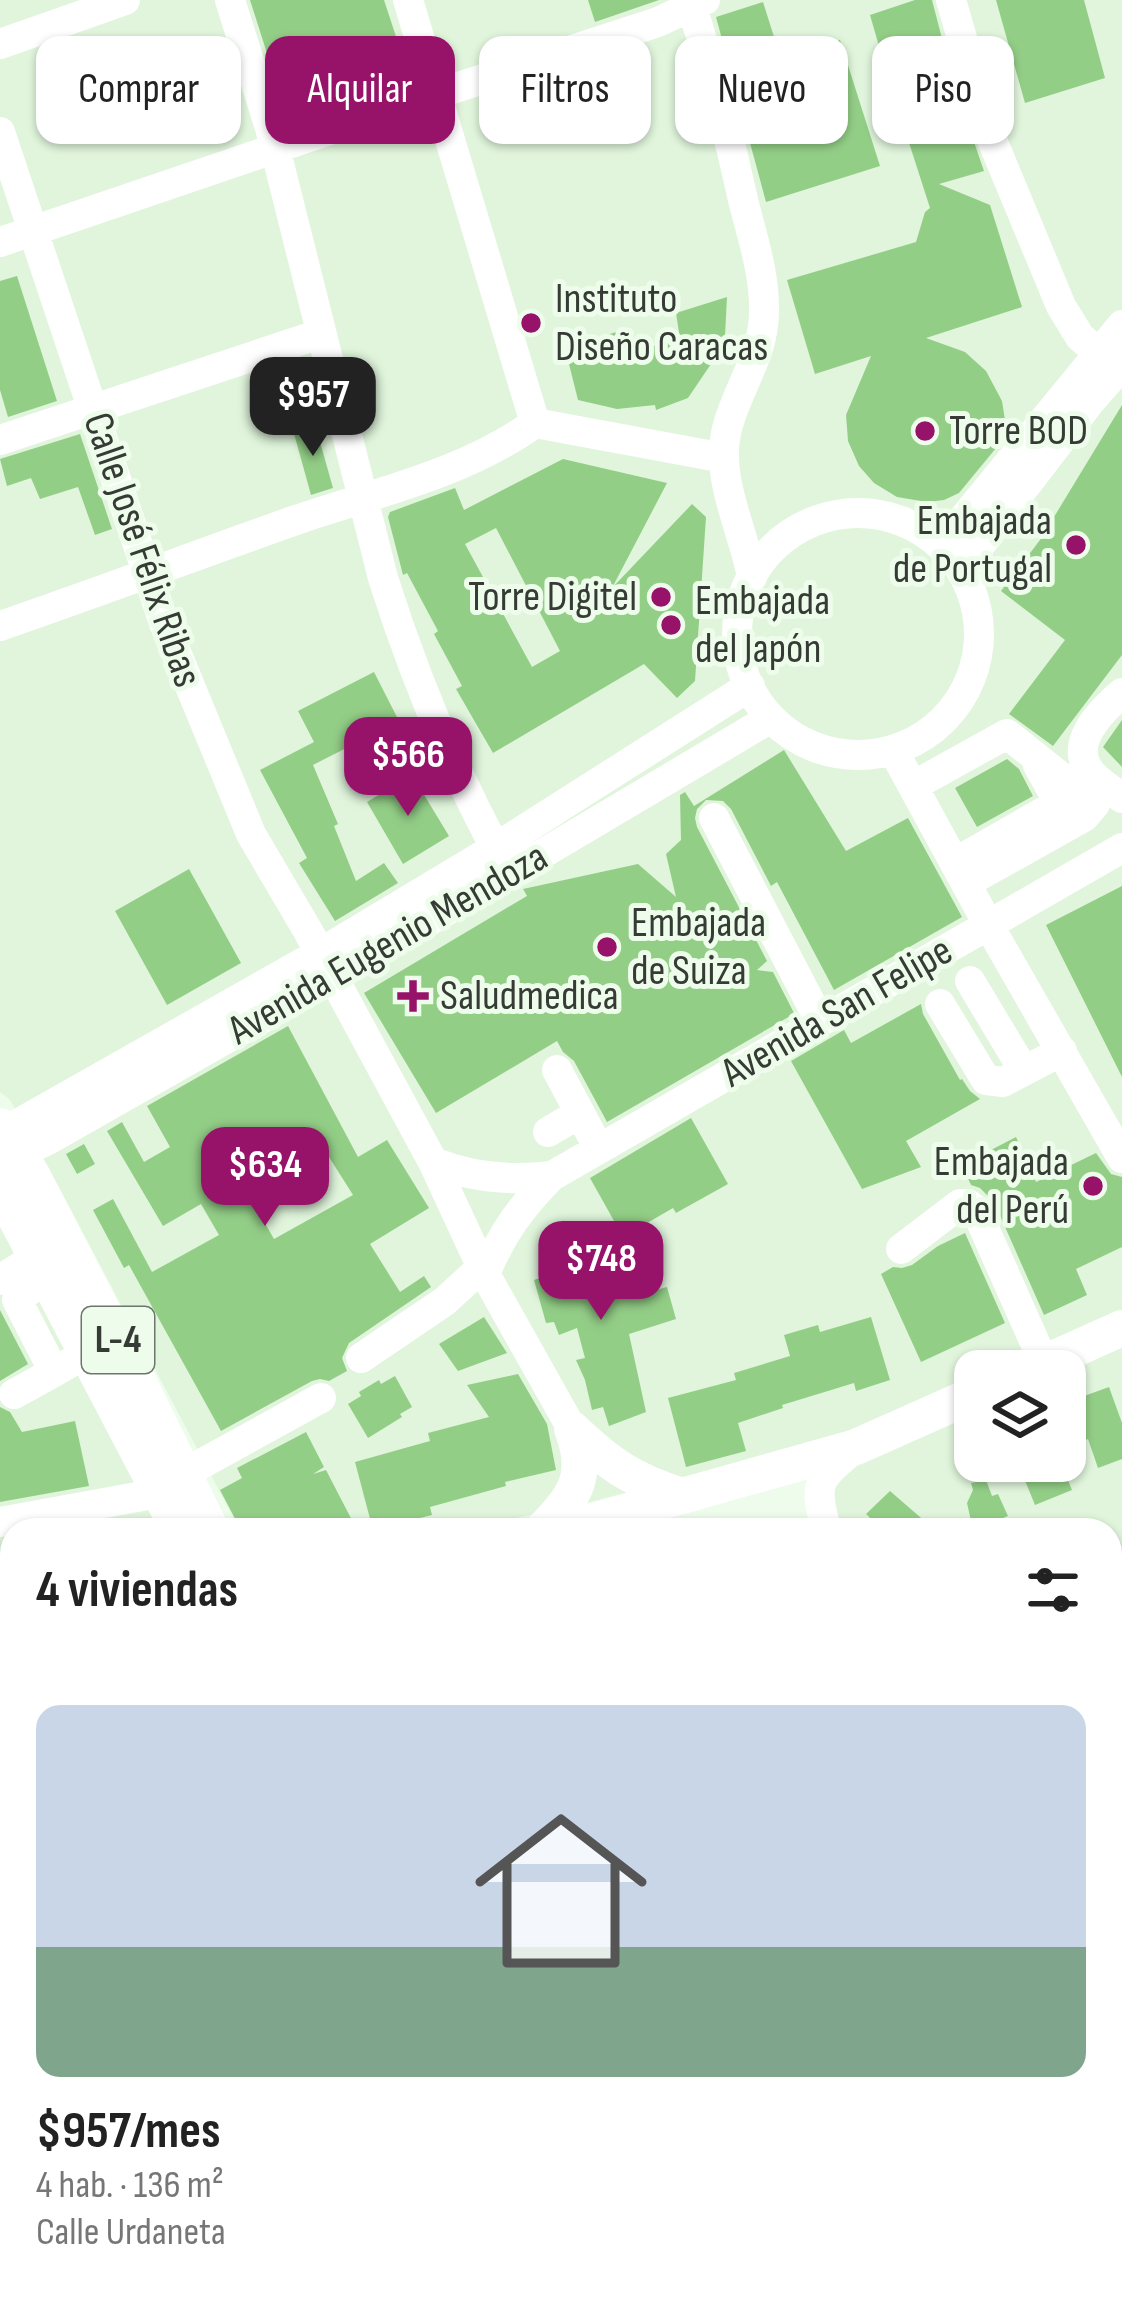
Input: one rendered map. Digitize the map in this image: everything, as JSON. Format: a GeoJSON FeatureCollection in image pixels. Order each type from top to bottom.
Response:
{"type":"FeatureCollection","features":[{"type":"Feature","properties":{"kind":"main road","name":"L-4"},"geometry":{"type":"LineString","coordinates":[[4,1141],[32,1175],[134,1372],[171,1484],[177,1518]]}},
{"type":"Feature","properties":{"kind":"main road","name":"L-4"},"geometry":{"type":"LineString","coordinates":[[5,1210],[18,1270],[87,1353],[171,1484],[201,1518]]}},
{"type":"Feature","properties":{"kind":"main road"},"geometry":{"type":"LineString","coordinates":[[1073,1350],[1122,1328]]}},
{"type":"Feature","properties":{"kind":"main road"},"geometry":{"type":"LineString","coordinates":[[604,1518],[856,1447],[954,1403]]}},
{"type":"Feature","properties":{"kind":"main road"},"geometry":{"type":"LineString","coordinates":[[572,1429],[619,1470],[682,1496]]}},
{"type":"Feature","properties":{"kind":"main road"},"geometry":{"type":"LineString","coordinates":[[555,1518],[581,1470],[572,1429]]}},
{"type":"Feature","properties":{"kind":"street"},"geometry":{"type":"LineString","coordinates":[[0,44],[34,14],[125,0]]}},
{"type":"Feature","properties":{"kind":"street"},"geometry":{"type":"LineString","coordinates":[[230,0],[276,150],[382,578],[420,691],[502,861]]}},
{"type":"Feature","properties":{"kind":"street"},"geometry":{"type":"LineString","coordinates":[[408,0],[418,36]]}},
{"type":"Feature","properties":{"kind":"street"},"geometry":{"type":"LineString","coordinates":[[951,0],[990,135],[1061,306],[1081,337],[1116,362]]}},
{"type":"Feature","properties":{"kind":"street"},"geometry":{"type":"LineString","coordinates":[[455,88],[658,22],[696,2],[760,274],[764,313],[760,341],[726,428],[724,458],[752,577]]}},
{"type":"Feature","properties":{"kind":"street","name":"Calle José Félix Ribas"},"geometry":{"type":"LineString","coordinates":[[0,132],[171,643],[251,834],[434,1162],[483,1271],[572,1429]]}},
{"type":"Feature","properties":{"kind":"street"},"geometry":{"type":"LineString","coordinates":[[0,242],[293,144]]}},
{"type":"Feature","properties":{"kind":"street"},"geometry":{"type":"LineString","coordinates":[[450,144],[535,424]]}},
{"type":"Feature","properties":{"kind":"street"},"geometry":{"type":"LineString","coordinates":[[962,573],[1116,362],[1122,325]]}},
{"type":"Feature","properties":{"kind":"street"},"geometry":{"type":"LineString","coordinates":[[0,440],[320,334]]}},
{"type":"Feature","properties":{"kind":"street"},"geometry":{"type":"LineString","coordinates":[[941,546],[1116,362]]}},
{"type":"Feature","properties":{"kind":"street"},"geometry":{"type":"LineString","coordinates":[[0,626],[485,455],[535,424],[724,458]]}},
{"type":"Feature","properties":{"kind":"street"},"geometry":{"type":"LineString","coordinates":[[857,512],[894,518],[927,534],[962,573],[979,625],[976,661],[952,710],[926,735],[893,750],[856,755],[819,748],[771,718],[750,686],[739,650],[740,612],[752,577],[774,547],[803,525],[857,512]]}},
{"type":"Feature","properties":{"kind":"street","name":"Avenida Eugenio Mendoza"},"geometry":{"type":"LineString","coordinates":[[502,861],[750,686]]}},
{"type":"Feature","properties":{"kind":"street"},"geometry":{"type":"LineString","coordinates":[[1122,693],[1101,710],[1083,747],[1088,771],[1122,798]]}},
{"type":"Feature","properties":{"kind":"street","name":"Avenida Eugenio Mendoza"},"geometry":{"type":"LineString","coordinates":[[4,1141],[107,1107],[326,965],[502,861],[771,718]]}},
{"type":"Feature","properties":{"kind":"street"},"geometry":{"type":"LineString","coordinates":[[914,786],[1007,734],[1024,745],[1059,803],[961,873]]}},
{"type":"Feature","properties":{"kind":"street"},"geometry":{"type":"LineString","coordinates":[[964,770],[1024,745]]}},
{"type":"Feature","properties":{"kind":"street"},"geometry":{"type":"LineString","coordinates":[[893,750],[1122,1158]]}},
{"type":"Feature","properties":{"kind":"street"},"geometry":{"type":"LineString","coordinates":[[713,818],[820,1021]]}},
{"type":"Feature","properties":{"kind":"street","name":"Avenida San Felipe"},"geometry":{"type":"LineString","coordinates":[[483,1271],[521,1207],[552,1176],[1122,848]]}},
{"type":"Feature","properties":{"kind":"street"},"geometry":{"type":"LineString","coordinates":[[970,981],[1024,1071]]}},
{"type":"Feature","properties":{"kind":"street"},"geometry":{"type":"LineString","coordinates":[[940,1004],[986,1080],[1003,1082],[1062,1051]]}},
{"type":"Feature","properties":{"kind":"street"},"geometry":{"type":"LineString","coordinates":[[557,1070],[599,1149]]}},
{"type":"Feature","properties":{"kind":"street"},"geometry":{"type":"LineString","coordinates":[[548,1132],[580,1113]]}},
{"type":"Feature","properties":{"kind":"street","name":"Avenida San Felipe"},"geometry":{"type":"LineString","coordinates":[[434,1162],[484,1177],[552,1176]]}},
{"type":"Feature","properties":{"kind":"street"},"geometry":{"type":"LineString","coordinates":[[901,1249],[959,1204],[976,1210],[1029,1350]]}},
{"type":"Feature","properties":{"kind":"street"},"geometry":{"type":"LineString","coordinates":[[18,1270],[17,1300],[54,1372]]}},
{"type":"Feature","properties":{"kind":"street"},"geometry":{"type":"LineString","coordinates":[[362,1358],[483,1271]]}},
{"type":"Feature","properties":{"kind":"street"},"geometry":{"type":"LineString","coordinates":[[14,1394],[87,1353]]}},
{"type":"Feature","properties":{"kind":"street"},"geometry":{"type":"LineString","coordinates":[[18,1518],[171,1484],[320,1398]]}},
{"type":"Feature","properties":{"kind":"street"},"geometry":{"type":"LineString","coordinates":[[823,1518],[820,1482],[856,1447]]}},
{"type":"Feature","properties":{"kind":"shaded area"},"geometry":{"type":"Polygon","coordinates":[[[0,0],[1122,0],[1122,1518],[836,1518],[815,1443],[516,1518],[234,1518],[10,1100],[0,1092],[0,0]]]}},
{"type":"Feature","properties":{"kind":"shaded area"},"geometry":{"type":"Polygon","coordinates":[[[0,1216],[159,1518],[0,1518],[0,1216]]]}},
{"type":"Feature","properties":{"kind":"building"},"geometry":{"type":"Polygon","coordinates":[[[250,0],[384,0],[396,36],[265,36],[265,47],[250,0]]]}},
{"type":"Feature","properties":{"kind":"building"},"geometry":{"type":"Polygon","coordinates":[[[588,0],[659,0],[595,22],[588,0]]]}},
{"type":"Feature","properties":{"kind":"building"},"geometry":{"type":"Polygon","coordinates":[[[915,0],[932,0],[941,36],[876,36],[870,15],[915,0]]]}},
{"type":"Feature","properties":{"kind":"building"},"geometry":{"type":"Polygon","coordinates":[[[996,0],[1084,0],[1105,78],[1025,103],[1014,64],[1014,36],[1006,36],[996,0]]]}},
{"type":"Feature","properties":{"kind":"building"},"geometry":{"type":"Polygon","coordinates":[[[763,2],[774,36],[721,36],[716,17],[763,2]]]}},
{"type":"Feature","properties":{"kind":"building"},"geometry":{"type":"Polygon","coordinates":[[[848,65],[880,166],[766,202],[750,144],[848,144],[848,65]]]}},
{"type":"Feature","properties":{"kind":"building"},"geometry":{"type":"Polygon","coordinates":[[[909,144],[975,144],[984,171],[939,184],[990,205],[1022,307],[926,338],[965,352],[986,371],[1002,401],[1005,420],[1001,442],[959,493],[927,502],[897,497],[874,483],[859,466],[848,441],[846,415],[871,356],[815,374],[787,280],[916,242],[930,208],[909,144]]]}},
{"type":"Feature","properties":{"kind":"building"},"geometry":{"type":"Polygon","coordinates":[[[17,276],[57,401],[8,417],[0,390],[0,281],[17,276]]]}},
{"type":"Feature","properties":{"kind":"building"},"geometry":{"type":"Polygon","coordinates":[[[727,297],[725,336],[688,398],[656,410],[655,405],[617,409],[578,400],[565,348],[629,328],[635,351],[680,339],[676,313],[727,297]]]}},
{"type":"Feature","properties":{"kind":"building"},"geometry":{"type":"Polygon","coordinates":[[[1122,405],[1122,655],[1053,746],[1009,714],[1065,640],[1001,591],[1040,540],[1122,405]]]}},
{"type":"Feature","properties":{"kind":"building"},"geometry":{"type":"Polygon","coordinates":[[[315,424],[333,488],[311,495],[293,430],[315,424]]]}},
{"type":"Feature","properties":{"kind":"building"},"geometry":{"type":"Polygon","coordinates":[[[80,434],[112,529],[95,535],[78,487],[40,499],[31,478],[7,486],[0,459],[80,434]]]}},
{"type":"Feature","properties":{"kind":"building"},"geometry":{"type":"Polygon","coordinates":[[[563,459],[667,483],[612,588],[692,504],[706,517],[695,681],[677,698],[644,664],[493,753],[456,689],[462,686],[434,634],[438,631],[407,573],[403,575],[388,517],[390,512],[455,488],[464,510],[563,459]],[[496,528],[465,544],[532,667],[560,651],[496,528]]]}},
{"type":"Feature","properties":{"kind":"building"},"geometry":{"type":"Polygon","coordinates":[[[374,672],[399,721],[313,765],[356,881],[384,863],[398,883],[335,921],[299,863],[307,858],[260,770],[314,742],[298,711],[374,672]]]}},
{"type":"Feature","properties":{"kind":"building"},"geometry":{"type":"Polygon","coordinates":[[[1122,720],[1122,767],[1103,747],[1122,720]]]}},
{"type":"Feature","properties":{"kind":"building"},"geometry":{"type":"Polygon","coordinates":[[[784,750],[846,851],[908,818],[962,917],[834,990],[777,882],[771,886],[731,809],[723,801],[706,800],[697,809],[697,827],[767,961],[757,970],[773,972],[794,1013],[607,1122],[574,1061],[557,1041],[436,1113],[364,993],[527,896],[523,889],[638,864],[676,897],[666,854],[681,840],[680,795],[685,792],[694,806],[784,750]]]}},
{"type":"Feature","properties":{"kind":"building"},"geometry":{"type":"Polygon","coordinates":[[[1007,759],[1019,769],[1033,796],[977,827],[955,788],[1007,759]]]}},
{"type":"Feature","properties":{"kind":"building"},"geometry":{"type":"Polygon","coordinates":[[[412,775],[449,836],[403,864],[367,802],[412,775]]]}},
{"type":"Feature","properties":{"kind":"building"},"geometry":{"type":"Polygon","coordinates":[[[189,869],[241,963],[167,1005],[115,911],[189,869]]]}},
{"type":"Feature","properties":{"kind":"building"},"geometry":{"type":"Polygon","coordinates":[[[1122,886],[1122,1077],[1046,925],[1122,886]]]}},
{"type":"Feature","properties":{"kind":"building"},"geometry":{"type":"Polygon","coordinates":[[[921,1004],[960,1080],[980,1099],[906,1141],[921,1167],[862,1189],[791,1061],[844,1030],[851,1043],[921,1004]]]}},
{"type":"Feature","properties":{"kind":"building"},"geometry":{"type":"Polygon","coordinates":[[[288,1026],[358,1157],[387,1140],[429,1208],[370,1244],[400,1292],[424,1276],[431,1287],[349,1343],[342,1358],[347,1371],[329,1381],[312,1381],[221,1431],[93,1210],[113,1199],[152,1272],[219,1235],[201,1204],[163,1226],[107,1131],[122,1122],[144,1162],[170,1147],[147,1106],[288,1026]],[[329,1157],[269,1190],[275,1201],[258,1211],[274,1239],[353,1195],[329,1157]]]}},
{"type":"Feature","properties":{"kind":"building"},"geometry":{"type":"Polygon","coordinates":[[[691,1118],[728,1184],[623,1237],[590,1178],[691,1118]]]}},
{"type":"Feature","properties":{"kind":"building"},"geometry":{"type":"Polygon","coordinates":[[[1016,1137],[1036,1182],[1096,1153],[1111,1174],[1122,1177],[1122,1247],[1076,1269],[1087,1295],[1044,1315],[994,1202],[971,1185],[962,1165],[1016,1137]]]}},
{"type":"Feature","properties":{"kind":"building"},"geometry":{"type":"Polygon","coordinates":[[[84,1144],[95,1164],[77,1174],[66,1154],[84,1144]]]}},
{"type":"Feature","properties":{"kind":"building"},"geometry":{"type":"Polygon","coordinates":[[[591,1228],[604,1271],[613,1268],[623,1299],[667,1287],[676,1319],[629,1334],[646,1412],[609,1426],[603,1407],[592,1410],[576,1360],[585,1358],[577,1328],[559,1335],[554,1322],[546,1323],[534,1280],[562,1270],[553,1238],[591,1228]]]}},
{"type":"Feature","properties":{"kind":"building"},"geometry":{"type":"Polygon","coordinates":[[[965,1233],[1005,1323],[921,1362],[881,1274],[912,1265],[965,1233]]]}},
{"type":"Feature","properties":{"kind":"building"},"geometry":{"type":"Polygon","coordinates":[[[0,1310],[28,1364],[0,1381],[0,1310]]]}},
{"type":"Feature","properties":{"kind":"building"},"geometry":{"type":"Polygon","coordinates":[[[484,1317],[507,1353],[458,1371],[439,1344],[484,1317]]]}},
{"type":"Feature","properties":{"kind":"building"},"geometry":{"type":"Polygon","coordinates":[[[871,1317],[890,1380],[856,1391],[854,1383],[738,1423],[746,1451],[686,1467],[668,1398],[736,1380],[734,1373],[790,1356],[784,1335],[818,1325],[820,1332],[871,1317]]]}},
{"type":"Feature","properties":{"kind":"building"},"geometry":{"type":"Polygon","coordinates":[[[518,1374],[547,1424],[556,1470],[430,1507],[432,1515],[370,1518],[355,1462],[430,1441],[428,1433],[489,1417],[467,1385],[518,1374]]]}},
{"type":"Feature","properties":{"kind":"building"},"geometry":{"type":"Polygon","coordinates":[[[395,1376],[412,1407],[368,1438],[348,1404],[379,1380],[381,1384],[395,1376]]]}},
{"type":"Feature","properties":{"kind":"building"},"geometry":{"type":"Polygon","coordinates":[[[1109,1387],[1122,1423],[1122,1459],[1098,1468],[1086,1440],[1086,1395],[1109,1387]]]}},
{"type":"Feature","properties":{"kind":"building"},"geometry":{"type":"Polygon","coordinates":[[[0,1407],[10,1412],[22,1432],[75,1421],[89,1486],[0,1502],[0,1407]]]}},
{"type":"Feature","properties":{"kind":"building"},"geometry":{"type":"Polygon","coordinates":[[[306,1432],[324,1467],[313,1474],[326,1470],[351,1518],[235,1518],[220,1490],[242,1478],[237,1468],[306,1432]]]}},
{"type":"Feature","properties":{"kind":"building"},"geometry":{"type":"Polygon","coordinates":[[[987,1482],[1008,1516],[970,1518],[967,1503],[971,1483],[987,1482]]]}},
{"type":"Feature","properties":{"kind":"building"},"geometry":{"type":"Polygon","coordinates":[[[1026,1482],[1069,1482],[1072,1490],[1035,1505],[1026,1482]]]}},
{"type":"Feature","properties":{"kind":"building"},"geometry":{"type":"Polygon","coordinates":[[[890,1491],[921,1518],[870,1518],[866,1514],[890,1491]]]}},
{"type":"Feature","properties":{"kind":"place","name":"Instituto Diseño Caracas"},"geometry":{"type":"Point","coordinates":[531,323]}},
{"type":"Feature","properties":{"kind":"place","name":"Torre BOD"},"geometry":{"type":"Point","coordinates":[925,431]}},
{"type":"Feature","properties":{"kind":"place","name":"Embajada de Portugal"},"geometry":{"type":"Point","coordinates":[1076,545]}},
{"type":"Feature","properties":{"kind":"place","name":"Torre Digitel"},"geometry":{"type":"Point","coordinates":[661,597]}},
{"type":"Feature","properties":{"kind":"place","name":"Embajada del Japón"},"geometry":{"type":"Point","coordinates":[671,625]}},
{"type":"Feature","properties":{"kind":"place","name":"Embajada de Suiza"},"geometry":{"type":"Point","coordinates":[607,947]}},
{"type":"Feature","properties":{"kind":"place","name":"Saludmedica"},"geometry":{"type":"Point","coordinates":[413,996]}},
{"type":"Feature","properties":{"kind":"place","name":"Embajada del Perú"},"geometry":{"type":"Point","coordinates":[1093,1186]}}]}
